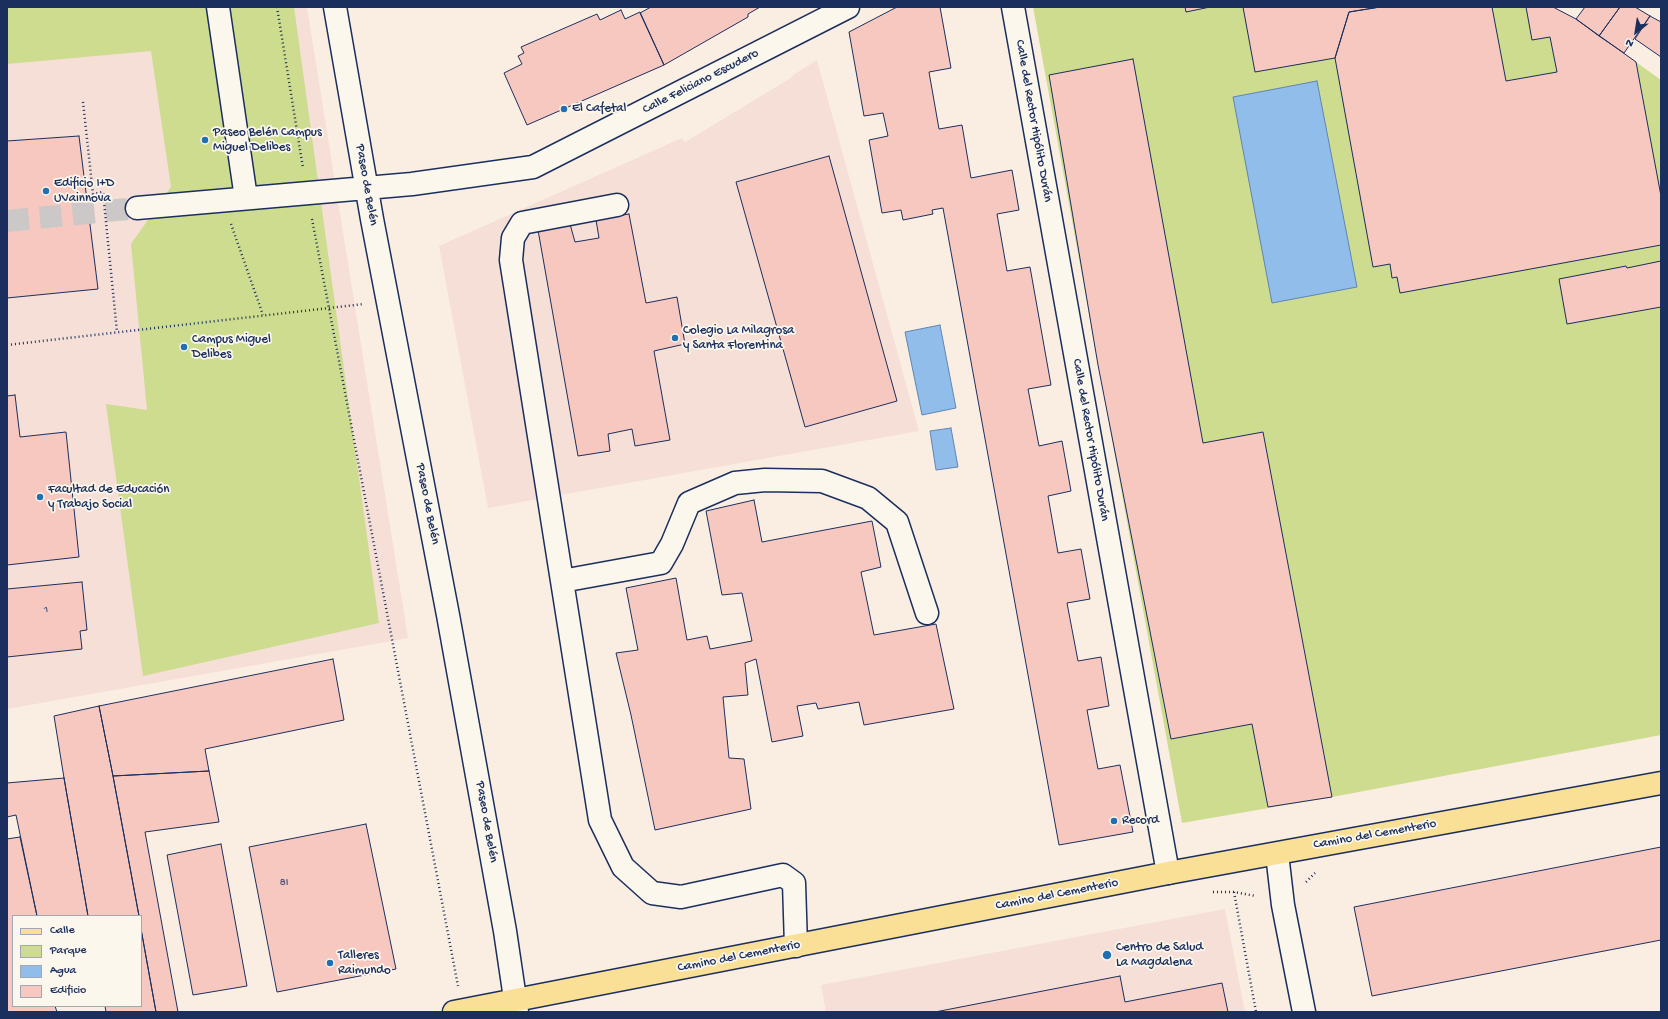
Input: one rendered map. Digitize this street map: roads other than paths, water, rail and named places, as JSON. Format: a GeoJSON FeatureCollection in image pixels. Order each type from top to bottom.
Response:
{"type":"FeatureCollection","features":[{"type":"Feature","properties":{"kind":"main road","name":"Camino del Cementerio"},"geometry":{"type":"LineString","coordinates":[[458,1011],[517,1006],[796,946],[1168,874],[1661,782]]}},
{"type":"Feature","properties":{"kind":"street"},"geometry":{"type":"LineString","coordinates":[[218,7],[246,198]]}},
{"type":"Feature","properties":{"kind":"street","name":"Paseo de Belén"},"geometry":{"type":"LineString","coordinates":[[335,7],[366,187],[448,615],[517,1006]]}},
{"type":"Feature","properties":{"kind":"street","name":"Calle Feliciano Escudero"},"geometry":{"type":"LineString","coordinates":[[137,208],[306,192],[412,184],[532,167],[848,7]]}},
{"type":"Feature","properties":{"kind":"street","name":"Calle del Rector Hipólito Durán"},"geometry":{"type":"LineString","coordinates":[[1013,7],[1168,874]]}},
{"type":"Feature","properties":{"kind":"street"},"geometry":{"type":"LineString","coordinates":[[617,205],[522,222],[513,238],[511,260],[600,820],[623,867],[652,893],[681,896],[783,875],[794,883],[796,946]]}},
{"type":"Feature","properties":{"kind":"street"},"geometry":{"type":"LineString","coordinates":[[562,581],[661,563],[672,544],[688,503],[735,483],[766,480],[822,480],[868,498],[897,522],[927,613]]}},
{"type":"Feature","properties":{"kind":"street"},"geometry":{"type":"LineString","coordinates":[[1277,854],[1283,905],[1304,1012]]}},
{"type":"Feature","properties":{"kind":"water"},"geometry":{"type":"Polygon","coordinates":[[[1317,81],[1357,287],[1272,303],[1233,97],[1317,81]]]}},
{"type":"Feature","properties":{"kind":"water"},"geometry":{"type":"Polygon","coordinates":[[[940,325],[956,408],[922,415],[905,332],[940,325]]]}},
{"type":"Feature","properties":{"kind":"water"},"geometry":{"type":"Polygon","coordinates":[[[951,428],[958,467],[936,470],[930,431],[951,428]]]}},
{"type":"Feature","properties":{"kind":"tunnel"},"geometry":{"type":"LineString","coordinates":[[7,221],[137,208]]}},
{"type":"Feature","properties":{"kind":"place","name":"El Cafetal"},"geometry":{"type":"Point","coordinates":[564,109]}},
{"type":"Feature","properties":{"kind":"place","name":"Paseo Belén Campus Miguel Delibes"},"geometry":{"type":"Point","coordinates":[205,140]}},
{"type":"Feature","properties":{"kind":"place","name":"Edificio I+D UVainnova"},"geometry":{"type":"Point","coordinates":[46,191]}},
{"type":"Feature","properties":{"kind":"place","name":"Colegio La Milagrosa y Santa Florentina"},"geometry":{"type":"Point","coordinates":[675,338]}},
{"type":"Feature","properties":{"kind":"place","name":"Campus Miguel Delibes"},"geometry":{"type":"Point","coordinates":[184,347]}},
{"type":"Feature","properties":{"kind":"place","name":"Facultad de Educación y Trabajo Social"},"geometry":{"type":"Point","coordinates":[40,497]}},
{"type":"Feature","properties":{"kind":"place","name":"Record"},"geometry":{"type":"Point","coordinates":[1114,821]}},
{"type":"Feature","properties":{"kind":"place","name":"Centro de Salud La Magdalena"},"geometry":{"type":"Point","coordinates":[1107,955]}},
{"type":"Feature","properties":{"kind":"place","name":"Talleres Raimundo"},"geometry":{"type":"Point","coordinates":[330,963]}}]}
